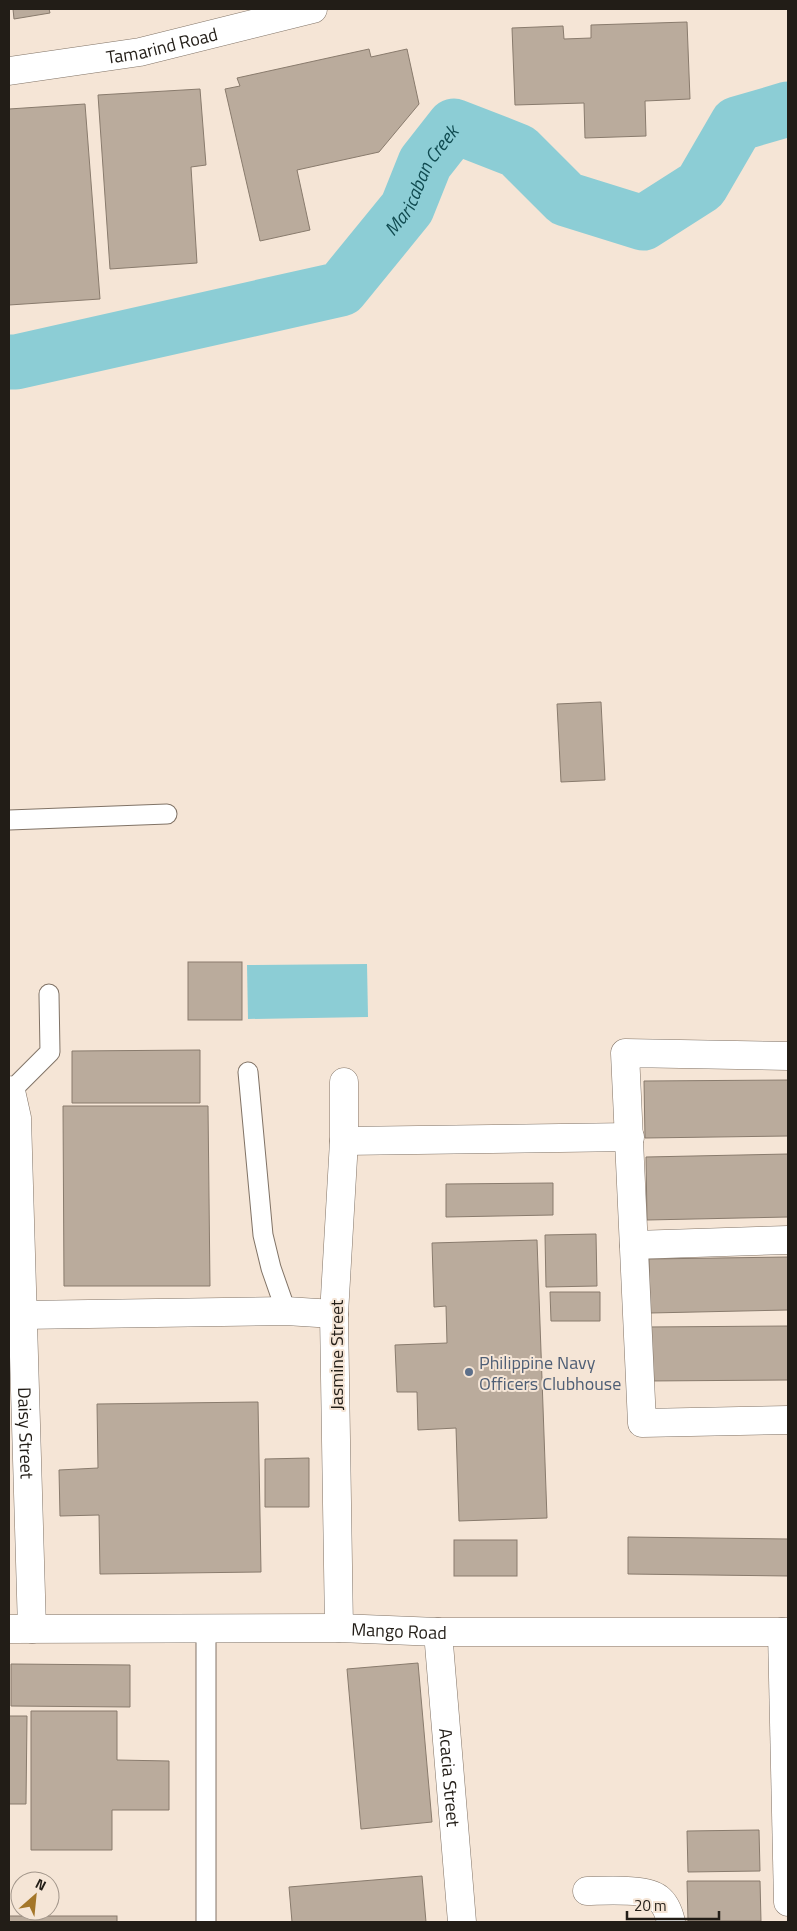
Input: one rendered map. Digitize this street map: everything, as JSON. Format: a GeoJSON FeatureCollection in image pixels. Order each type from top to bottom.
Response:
{"type":"FeatureCollection","features":[{"type":"Feature","properties":{"kind":"street","name":"Tamarind Road"},"geometry":{"type":"LineString","coordinates":[[9,71],[140,52],[313,9]]}},
{"type":"Feature","properties":{"kind":"street"},"geometry":{"type":"LineString","coordinates":[[788,1056],[625,1053],[642,1423],[788,1420]]}},
{"type":"Feature","properties":{"kind":"street","name":"Jasmine Street"},"geometry":{"type":"LineString","coordinates":[[340,1628],[334,1314],[344,1141],[344,1082]]}},
{"type":"Feature","properties":{"kind":"street","name":"Daisy Street"},"geometry":{"type":"LineString","coordinates":[[10,1091],[17,1118],[22,1316],[20,1629]]}},
{"type":"Feature","properties":{"kind":"street"},"geometry":{"type":"LineString","coordinates":[[344,1141],[630,1137]]}},
{"type":"Feature","properties":{"kind":"street"},"geometry":{"type":"LineString","coordinates":[[634,1245],[788,1240]]}},
{"type":"Feature","properties":{"kind":"street"},"geometry":{"type":"LineString","coordinates":[[22,1316],[286,1311],[334,1314]]}},
{"type":"Feature","properties":{"kind":"street","name":"Mango Road"},"geometry":{"type":"LineString","coordinates":[[20,1629],[206,1630],[340,1628],[438,1632],[785,1632]]}},
{"type":"Feature","properties":{"kind":"street","name":"Acacia Street"},"geometry":{"type":"LineString","coordinates":[[438,1632],[462,1922]]}},
{"type":"Feature","properties":{"kind":"street"},"geometry":{"type":"LineString","coordinates":[[785,1632],[788,1902]]}},
{"type":"Feature","properties":{"kind":"street"},"geometry":{"type":"LineString","coordinates":[[587,1891],[638,1892],[658,1897],[668,1909],[671,1922]]}},
{"type":"Feature","properties":{"kind":"lane"},"geometry":{"type":"LineString","coordinates":[[9,820],[167,814]]}},
{"type":"Feature","properties":{"kind":"lane"},"geometry":{"type":"LineString","coordinates":[[10,1091],[50,1052],[49,994]]}},
{"type":"Feature","properties":{"kind":"lane"},"geometry":{"type":"LineString","coordinates":[[248,1072],[263,1235],[271,1268],[286,1311]]}},
{"type":"Feature","properties":{"kind":"lane"},"geometry":{"type":"LineString","coordinates":[[206,1630],[206,1922]]}},
{"type":"Feature","properties":{"kind":"water"},"geometry":{"type":"Polygon","coordinates":[[[367,964],[368,1017],[248,1019],[247,965],[367,964]]]}},
{"type":"Feature","properties":{"kind":"building"},"geometry":{"type":"Polygon","coordinates":[[[13,9],[49,9],[50,13],[14,19],[13,9]]]}},
{"type":"Feature","properties":{"kind":"building"},"geometry":{"type":"Polygon","coordinates":[[[687,22],[690,99],[645,101],[646,136],[585,138],[584,103],[515,105],[512,28],[563,26],[564,39],[591,38],[591,25],[687,22]]]}},
{"type":"Feature","properties":{"kind":"building"},"geometry":{"type":"Polygon","coordinates":[[[369,49],[371,57],[407,49],[419,104],[379,152],[297,170],[310,230],[260,241],[225,89],[240,86],[237,78],[369,49]]]}},
{"type":"Feature","properties":{"kind":"building"},"geometry":{"type":"Polygon","coordinates":[[[200,89],[206,165],[191,167],[197,263],[110,269],[98,95],[200,89]]]}},
{"type":"Feature","properties":{"kind":"building"},"geometry":{"type":"Polygon","coordinates":[[[85,104],[100,299],[9,305],[9,109],[85,104]]]}},
{"type":"Feature","properties":{"kind":"building"},"geometry":{"type":"Polygon","coordinates":[[[601,702],[605,780],[561,782],[557,704],[601,702]]]}},
{"type":"Feature","properties":{"kind":"building"},"geometry":{"type":"Polygon","coordinates":[[[188,962],[242,962],[242,1020],[188,1020],[188,962]]]}},
{"type":"Feature","properties":{"kind":"building"},"geometry":{"type":"Polygon","coordinates":[[[200,1050],[200,1103],[72,1103],[72,1051],[200,1050]]]}},
{"type":"Feature","properties":{"kind":"building"},"geometry":{"type":"Polygon","coordinates":[[[788,1080],[788,1136],[645,1138],[644,1081],[788,1080]]]}},
{"type":"Feature","properties":{"kind":"building"},"geometry":{"type":"Polygon","coordinates":[[[63,1106],[208,1106],[210,1286],[64,1286],[63,1106]]]}},
{"type":"Feature","properties":{"kind":"building"},"geometry":{"type":"Polygon","coordinates":[[[788,1154],[788,1217],[647,1220],[646,1157],[788,1154]]]}},
{"type":"Feature","properties":{"kind":"building"},"geometry":{"type":"Polygon","coordinates":[[[553,1183],[553,1215],[446,1217],[446,1184],[553,1183]]]}},
{"type":"Feature","properties":{"kind":"building"},"geometry":{"type":"Polygon","coordinates":[[[596,1234],[597,1286],[546,1287],[545,1235],[596,1234]]]}},
{"type":"Feature","properties":{"kind":"building","name":"Philippine Navy Officers Clubhouse"},"geometry":{"type":"Polygon","coordinates":[[[537,1240],[547,1518],[459,1521],[456,1428],[418,1430],[417,1392],[397,1392],[395,1345],[447,1343],[446,1306],[434,1307],[432,1243],[537,1240]]]}},
{"type":"Feature","properties":{"kind":"building"},"geometry":{"type":"Polygon","coordinates":[[[788,1257],[788,1310],[650,1313],[649,1259],[788,1257]]]}},
{"type":"Feature","properties":{"kind":"building"},"geometry":{"type":"Polygon","coordinates":[[[550,1292],[600,1292],[600,1321],[551,1321],[550,1292]]]}},
{"type":"Feature","properties":{"kind":"building"},"geometry":{"type":"Polygon","coordinates":[[[788,1326],[788,1380],[647,1381],[646,1327],[788,1326]]]}},
{"type":"Feature","properties":{"kind":"building"},"geometry":{"type":"Polygon","coordinates":[[[258,1402],[261,1572],[100,1574],[99,1515],[60,1516],[59,1470],[98,1468],[97,1404],[258,1402]]]}},
{"type":"Feature","properties":{"kind":"building"},"geometry":{"type":"Polygon","coordinates":[[[309,1458],[309,1507],[265,1507],[265,1459],[309,1458]]]}},
{"type":"Feature","properties":{"kind":"building"},"geometry":{"type":"Polygon","coordinates":[[[628,1537],[788,1539],[788,1576],[628,1574],[628,1537]]]}},
{"type":"Feature","properties":{"kind":"building"},"geometry":{"type":"Polygon","coordinates":[[[454,1540],[517,1540],[517,1576],[454,1576],[454,1540]]]}},
{"type":"Feature","properties":{"kind":"building"},"geometry":{"type":"Polygon","coordinates":[[[418,1663],[432,1822],[361,1829],[347,1669],[418,1663]]]}},
{"type":"Feature","properties":{"kind":"building"},"geometry":{"type":"Polygon","coordinates":[[[11,1664],[130,1665],[130,1707],[11,1706],[11,1664]]]}},
{"type":"Feature","properties":{"kind":"building"},"geometry":{"type":"Polygon","coordinates":[[[31,1711],[117,1711],[117,1760],[169,1761],[169,1810],[112,1810],[112,1850],[31,1850],[31,1711]]]}},
{"type":"Feature","properties":{"kind":"building"},"geometry":{"type":"Polygon","coordinates":[[[9,1716],[27,1716],[26,1804],[9,1804],[9,1716]]]}},
{"type":"Feature","properties":{"kind":"building"},"geometry":{"type":"Polygon","coordinates":[[[759,1830],[760,1871],[688,1872],[687,1831],[759,1830]]]}},
{"type":"Feature","properties":{"kind":"building"},"geometry":{"type":"Polygon","coordinates":[[[422,1876],[426,1922],[292,1922],[289,1887],[422,1876]]]}},
{"type":"Feature","properties":{"kind":"building"},"geometry":{"type":"Polygon","coordinates":[[[687,1881],[760,1881],[761,1921],[688,1921],[687,1881]]]}},
{"type":"Feature","properties":{"kind":"building"},"geometry":{"type":"Polygon","coordinates":[[[9,1916],[10,1921],[60,1921],[60,1916],[117,1916],[117,1922],[9,1922],[9,1916]]]}},
{"type":"Feature","properties":{"kind":"waterway","name":"Maricaban Creek"},"geometry":{"type":"LineString","coordinates":[[9,362],[16,362],[341,289],[407,208],[425,163],[454,126],[518,151],[566,199],[643,223],[701,186],[737,124],[788,109]]}},
{"type":"Feature","properties":{"kind":"place","name":"Philippine Navy Officers Clubhouse"},"geometry":{"type":"Point","coordinates":[469,1372]}}]}
